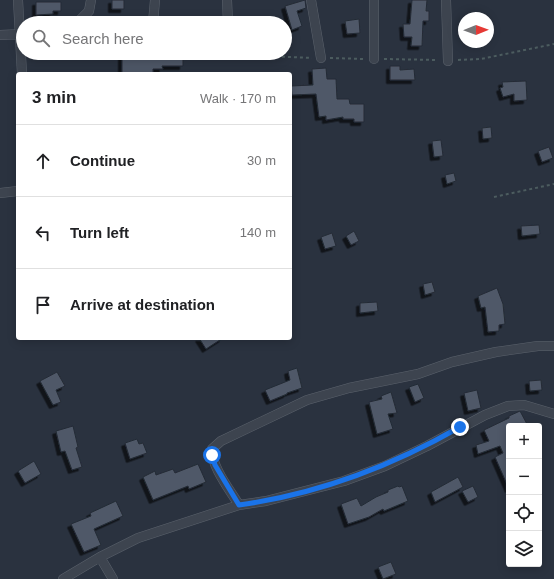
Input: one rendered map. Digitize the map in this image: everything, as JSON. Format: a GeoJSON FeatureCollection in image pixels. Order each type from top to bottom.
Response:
{"type":"FeatureCollection","features":[{"type":"Feature","properties":{"kind":"street"},"geometry":{"type":"LineString","coordinates":[[18,0],[20,16]]}},
{"type":"Feature","properties":{"kind":"street"},"geometry":{"type":"LineString","coordinates":[[83,16],[88,11],[91,0]]}},
{"type":"Feature","properties":{"kind":"street"},"geometry":{"type":"LineString","coordinates":[[154,16],[155,0]]}},
{"type":"Feature","properties":{"kind":"street"},"geometry":{"type":"LineString","coordinates":[[227,0],[228,16]]}},
{"type":"Feature","properties":{"kind":"street"},"geometry":{"type":"LineString","coordinates":[[311,0],[321,58]]}},
{"type":"Feature","properties":{"kind":"street"},"geometry":{"type":"LineString","coordinates":[[374,0],[374,59]]}},
{"type":"Feature","properties":{"kind":"street"},"geometry":{"type":"LineString","coordinates":[[446,0],[448,61]]}},
{"type":"Feature","properties":{"kind":"street"},"geometry":{"type":"LineString","coordinates":[[0,35],[16,34]]}},
{"type":"Feature","properties":{"kind":"street"},"geometry":{"type":"LineString","coordinates":[[22,60],[22,72]]}},
{"type":"Feature","properties":{"kind":"street"},"geometry":{"type":"LineString","coordinates":[[0,193],[16,191]]}},
{"type":"Feature","properties":{"kind":"street"},"geometry":{"type":"LineString","coordinates":[[239,505],[215,465],[212,455],[212,449],[221,441],[308,400],[349,388],[412,375],[452,362],[496,352],[538,346],[554,346]]}},
{"type":"Feature","properties":{"kind":"street"},"geometry":{"type":"LineString","coordinates":[[63,579],[100,557],[138,538],[239,505],[266,501],[344,481],[385,466],[427,446],[485,415],[508,406],[524,405],[554,414]]}},
{"type":"Feature","properties":{"kind":"street"},"geometry":{"type":"LineString","coordinates":[[100,557],[113,579]]}},
{"type":"Feature","properties":{"kind":"path"},"geometry":{"type":"LineString","coordinates":[[292,57],[448,61],[481,59],[554,44]]}},
{"type":"Feature","properties":{"kind":"path"},"geometry":{"type":"LineString","coordinates":[[494,197],[554,184]]}},
{"type":"Feature","properties":{"kind":"building"},"geometry":{"type":"Polygon","coordinates":[[[112,0],[124,0],[124,9],[112,9],[112,0]]]}},
{"type":"Feature","properties":{"kind":"building"},"geometry":{"type":"Polygon","coordinates":[[[305,0],[306,8],[297,11],[302,26],[292,30],[292,16],[288,16],[285,6],[305,0]]]}},
{"type":"Feature","properties":{"kind":"building"},"geometry":{"type":"Polygon","coordinates":[[[412,0],[427,0],[426,11],[429,11],[429,21],[423,21],[422,46],[411,46],[412,37],[404,37],[403,24],[410,24],[412,0]]]}},
{"type":"Feature","properties":{"kind":"building"},"geometry":{"type":"Polygon","coordinates":[[[36,2],[61,2],[61,11],[53,11],[53,14],[36,15],[36,2]]]}},
{"type":"Feature","properties":{"kind":"building"},"geometry":{"type":"Polygon","coordinates":[[[359,19],[360,33],[347,34],[345,21],[359,19]]]}},
{"type":"Feature","properties":{"kind":"building"},"geometry":{"type":"Polygon","coordinates":[[[122,60],[183,60],[183,66],[162,66],[163,69],[153,69],[153,72],[122,72],[122,60]]]}},
{"type":"Feature","properties":{"kind":"building"},"geometry":{"type":"Polygon","coordinates":[[[390,66],[400,66],[400,70],[414,69],[415,80],[390,80],[390,66]]]}},
{"type":"Feature","properties":{"kind":"building"},"geometry":{"type":"Polygon","coordinates":[[[326,68],[327,79],[336,79],[337,99],[349,99],[350,104],[364,104],[364,122],[354,122],[354,119],[343,119],[343,117],[326,120],[326,116],[319,117],[316,94],[292,95],[292,86],[313,85],[312,69],[326,68]]]}},
{"type":"Feature","properties":{"kind":"building"},"geometry":{"type":"Polygon","coordinates":[[[526,81],[527,100],[514,101],[514,94],[503,97],[500,88],[503,87],[502,82],[526,81]]]}},
{"type":"Feature","properties":{"kind":"building"},"geometry":{"type":"Polygon","coordinates":[[[491,127],[492,138],[483,139],[482,128],[491,127]]]}},
{"type":"Feature","properties":{"kind":"building"},"geometry":{"type":"Polygon","coordinates":[[[441,140],[443,156],[434,157],[432,141],[441,140]]]}},
{"type":"Feature","properties":{"kind":"building"},"geometry":{"type":"Polygon","coordinates":[[[549,147],[553,158],[542,162],[538,151],[549,147]]]}},
{"type":"Feature","properties":{"kind":"building"},"geometry":{"type":"Polygon","coordinates":[[[454,173],[456,181],[447,184],[445,175],[454,173]]]}},
{"type":"Feature","properties":{"kind":"building"},"geometry":{"type":"Polygon","coordinates":[[[539,225],[540,234],[522,236],[521,226],[539,225]]]}},
{"type":"Feature","properties":{"kind":"building"},"geometry":{"type":"Polygon","coordinates":[[[354,231],[359,241],[351,245],[346,236],[354,231]]]}},
{"type":"Feature","properties":{"kind":"building"},"geometry":{"type":"Polygon","coordinates":[[[332,233],[336,246],[325,249],[321,237],[332,233]]]}},
{"type":"Feature","properties":{"kind":"building"},"geometry":{"type":"Polygon","coordinates":[[[432,282],[435,292],[425,295],[423,284],[432,282]]]}},
{"type":"Feature","properties":{"kind":"building"},"geometry":{"type":"Polygon","coordinates":[[[497,288],[503,304],[505,324],[499,325],[499,331],[488,332],[485,307],[481,308],[478,296],[497,288]]]}},
{"type":"Feature","properties":{"kind":"building"},"geometry":{"type":"Polygon","coordinates":[[[377,302],[378,311],[360,313],[360,303],[377,302]]]}},
{"type":"Feature","properties":{"kind":"building"},"geometry":{"type":"Polygon","coordinates":[[[200,340],[220,340],[206,349],[200,340]]]}},
{"type":"Feature","properties":{"kind":"building"},"geometry":{"type":"Polygon","coordinates":[[[297,368],[302,388],[270,401],[265,390],[290,380],[288,371],[297,368]]]}},
{"type":"Feature","properties":{"kind":"building"},"geometry":{"type":"Polygon","coordinates":[[[57,372],[65,386],[56,390],[61,402],[53,405],[40,381],[57,372]]]}},
{"type":"Feature","properties":{"kind":"building"},"geometry":{"type":"Polygon","coordinates":[[[541,380],[542,390],[530,391],[529,381],[541,380]]]}},
{"type":"Feature","properties":{"kind":"building"},"geometry":{"type":"Polygon","coordinates":[[[418,384],[424,398],[415,402],[409,387],[418,384]]]}},
{"type":"Feature","properties":{"kind":"building"},"geometry":{"type":"Polygon","coordinates":[[[477,390],[481,408],[468,411],[464,393],[477,390]]]}},
{"type":"Feature","properties":{"kind":"building"},"geometry":{"type":"Polygon","coordinates":[[[391,392],[397,413],[388,414],[393,429],[377,434],[369,402],[382,399],[381,396],[391,392]]]}},
{"type":"Feature","properties":{"kind":"building"},"geometry":{"type":"Polygon","coordinates":[[[520,411],[526,423],[506,423],[506,482],[495,457],[503,453],[500,446],[478,454],[476,445],[489,441],[484,430],[509,418],[509,416],[520,411]]]}},
{"type":"Feature","properties":{"kind":"building"},"geometry":{"type":"Polygon","coordinates":[[[73,426],[78,447],[76,448],[82,467],[72,470],[65,451],[61,452],[56,431],[73,426]]]}},
{"type":"Feature","properties":{"kind":"building"},"geometry":{"type":"Polygon","coordinates":[[[137,439],[139,444],[143,443],[147,453],[130,459],[125,443],[137,439]]]}},
{"type":"Feature","properties":{"kind":"building"},"geometry":{"type":"Polygon","coordinates":[[[34,461],[41,474],[25,483],[18,471],[34,461]]]}},
{"type":"Feature","properties":{"kind":"building"},"geometry":{"type":"Polygon","coordinates":[[[198,464],[206,482],[189,489],[188,486],[153,500],[143,477],[155,471],[156,475],[173,469],[175,473],[198,464]]]}},
{"type":"Feature","properties":{"kind":"building"},"geometry":{"type":"Polygon","coordinates":[[[458,477],[463,487],[435,502],[431,492],[458,477]]]}},
{"type":"Feature","properties":{"kind":"building"},"geometry":{"type":"Polygon","coordinates":[[[402,486],[408,501],[384,511],[383,509],[369,517],[348,524],[341,504],[357,498],[361,506],[388,492],[388,490],[402,486]]]}},
{"type":"Feature","properties":{"kind":"building"},"geometry":{"type":"Polygon","coordinates":[[[473,486],[478,497],[468,502],[462,491],[473,486]]]}},
{"type":"Feature","properties":{"kind":"building"},"geometry":{"type":"Polygon","coordinates":[[[116,501],[123,516],[94,529],[101,545],[84,552],[71,524],[91,516],[90,513],[116,501]]]}},
{"type":"Feature","properties":{"kind":"building"},"geometry":{"type":"Polygon","coordinates":[[[391,562],[396,574],[383,579],[378,567],[391,562]]]}},
{"type":"Feature","properties":{"kind":"route"},"geometry":{"type":"LineString","coordinates":[[212,455],[215,465],[239,505],[266,501],[344,481],[385,466],[427,446],[460,427]]}}]}
